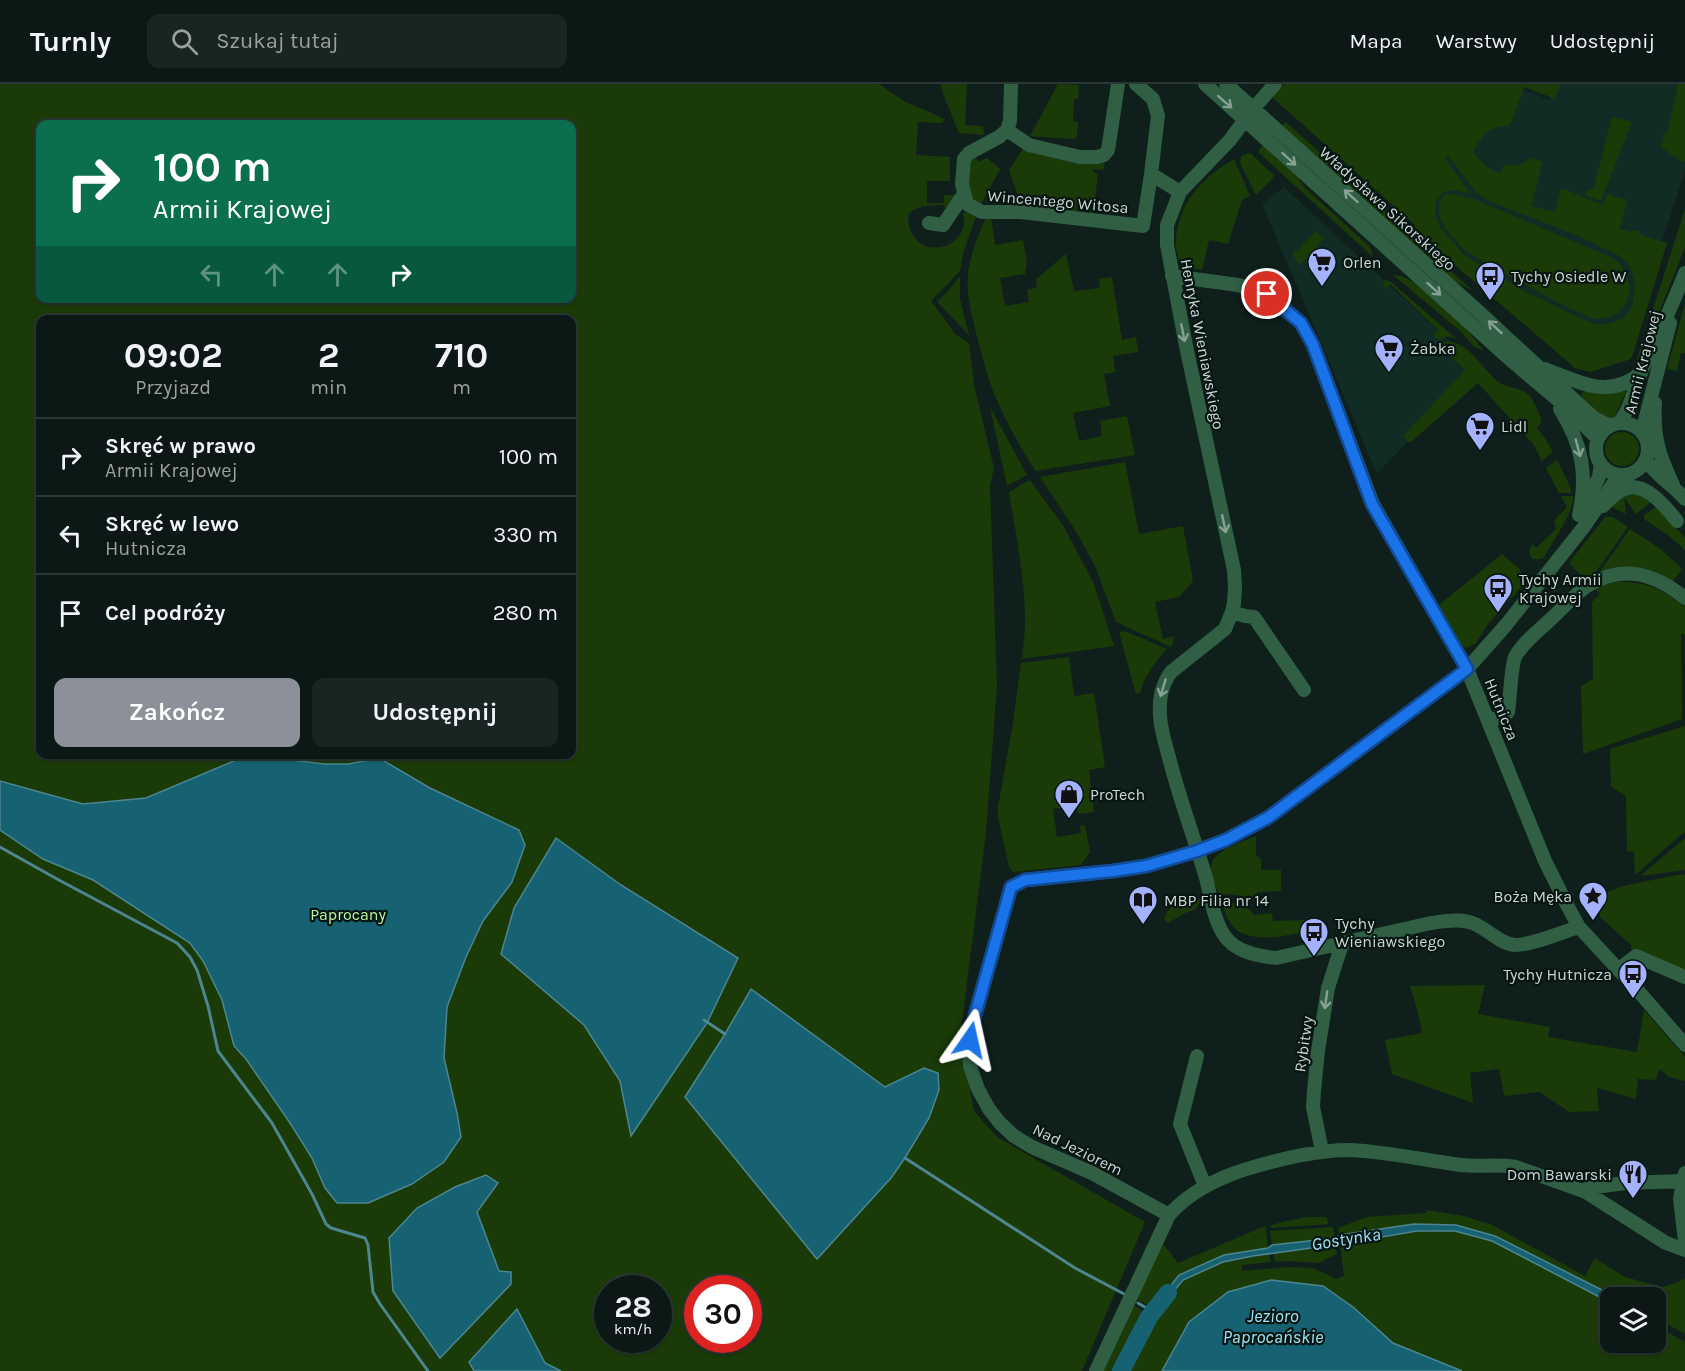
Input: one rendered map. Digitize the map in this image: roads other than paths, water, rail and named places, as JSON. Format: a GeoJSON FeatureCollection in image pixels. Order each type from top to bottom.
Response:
{"type":"FeatureCollection","features":[{"type":"Feature","properties":{"kind":"street"},"geometry":{"type":"LineString","coordinates":[[1011,84],[1010,121],[1007,130],[1029,145],[1080,157],[1097,157],[1104,155],[1108,150],[1118,84]]}},
{"type":"Feature","properties":{"kind":"street","name":"Wincentego Witosa"},"geometry":{"type":"LineString","coordinates":[[1007,130],[1002,136],[966,156],[962,169],[967,204],[982,212],[1022,212],[1143,226],[1158,117],[1153,99],[1136,84]]}},
{"type":"Feature","properties":{"kind":"street","name":"Władysława Sikorskiego"},"geometry":{"type":"LineString","coordinates":[[1204,84],[1249,114],[1594,418],[1614,425]]}},
{"type":"Feature","properties":{"kind":"street","name":"Władysława Sikorskiego"},"geometry":{"type":"LineString","coordinates":[[1226,84],[1249,114],[1598,439]]}},
{"type":"Feature","properties":{"kind":"street","name":"Henryka Wieniawskiego"},"geometry":{"type":"LineString","coordinates":[[1275,84],[1230,140],[1180,192],[1167,225],[1167,245],[1185,346],[1234,570],[1235,588],[1232,612],[1225,629],[1171,672],[1165,681],[1161,691],[1160,716],[1166,746],[1217,921],[1225,936],[1237,947],[1257,956],[1276,958],[1431,922],[1453,920],[1475,924],[1513,945],[1525,944],[1579,927]]}},
{"type":"Feature","properties":{"kind":"street"},"geometry":{"type":"LineString","coordinates":[[1151,174],[1180,192]]}},
{"type":"Feature","properties":{"kind":"street","name":"Wincentego Witosa"},"geometry":{"type":"LineString","coordinates":[[929,223],[943,225],[964,194]]}},
{"type":"Feature","properties":{"kind":"street","name":"Armii Krajowej"},"geometry":{"type":"LineString","coordinates":[[1614,425],[1623,418],[1641,373],[1675,301],[1685,273]]}},
{"type":"Feature","properties":{"kind":"street","name":"Hutnicza"},"geometry":{"type":"LineString","coordinates":[[1172,276],[1238,285],[1267,294],[1301,323],[1313,345],[1372,504],[1467,669],[1545,861],[1579,927],[1685,1045]]}},
{"type":"Feature","properties":{"kind":"street","name":"Armii Krajowej"},"geometry":{"type":"LineString","coordinates":[[1642,432],[1675,301]]}},
{"type":"Feature","properties":{"kind":"street"},"geometry":{"type":"LineString","coordinates":[[1538,367],[1584,384],[1603,388],[1617,387],[1630,382],[1641,373]]}},
{"type":"Feature","properties":{"kind":"street"},"geometry":{"type":"LineString","coordinates":[[1657,377],[1654,412],[1658,453],[1672,485],[1685,499]]}},
{"type":"Feature","properties":{"kind":"street","name":"Władysława Sikorskiego"},"geometry":{"type":"LineString","coordinates":[[1553,396],[1570,424],[1580,454],[1584,474],[1585,515]]}},
{"type":"Feature","properties":{"kind":"street"},"geometry":{"type":"LineString","coordinates":[[1585,515],[1625,474],[1641,468],[1646,460],[1648,445],[1642,432],[1629,424],[1614,425],[1605,430],[1598,439],[1596,452],[1601,465],[1609,472],[1625,474],[1643,481],[1661,498],[1681,526]]}},
{"type":"Feature","properties":{"kind":"street"},"geometry":{"type":"LineString","coordinates":[[1646,460],[1666,483],[1672,485]]}},
{"type":"Feature","properties":{"kind":"street"},"geometry":{"type":"LineString","coordinates":[[1197,851],[1226,840],[1269,817],[1467,669],[1506,625],[1556,561],[1585,515],[1601,465]]}},
{"type":"Feature","properties":{"kind":"street"},"geometry":{"type":"LineString","coordinates":[[1585,515],[1622,490],[1629,487],[1638,488],[1659,500],[1681,526]]}},
{"type":"Feature","properties":{"kind":"street"},"geometry":{"type":"LineString","coordinates":[[1489,722],[1508,712],[1514,659],[1523,646],[1586,587],[1609,576],[1626,573],[1644,575],[1666,584],[1685,598]]}},
{"type":"Feature","properties":{"kind":"street"},"geometry":{"type":"LineString","coordinates":[[1232,612],[1254,617],[1304,690]]}},
{"type":"Feature","properties":{"kind":"street","name":"Nad Jeziorem"},"geometry":{"type":"LineString","coordinates":[[1169,1215],[1092,1173],[1032,1147],[1014,1136],[988,1109],[970,1066],[969,1051],[975,1015],[1011,887],[1025,880],[1146,866],[1197,851]]}},
{"type":"Feature","properties":{"kind":"street","name":"Rybitwy"},"geometry":{"type":"LineString","coordinates":[[1322,1151],[1313,1107],[1314,1091],[1328,988],[1342,944]]}},
{"type":"Feature","properties":{"kind":"street"},"geometry":{"type":"LineString","coordinates":[[1619,969],[1636,956],[1685,976]]}},
{"type":"Feature","properties":{"kind":"street"},"geometry":{"type":"LineString","coordinates":[[1197,1056],[1180,1124],[1205,1186]]}},
{"type":"Feature","properties":{"kind":"street"},"geometry":{"type":"LineString","coordinates":[[1096,1371],[1169,1215],[1180,1203],[1205,1186],[1236,1172],[1276,1160],[1322,1151],[1349,1150],[1462,1165],[1516,1167],[1586,1192],[1666,1243],[1685,1250]]}},
{"type":"Feature","properties":{"kind":"street"},"geometry":{"type":"LineString","coordinates":[[1586,1192],[1588,1188],[1684,1177],[1680,1198],[1685,1242]]}},
{"type":"Feature","properties":{"kind":"water"},"geometry":{"type":"Polygon","coordinates":[[[239,759],[282,759],[348,764],[381,759],[430,788],[519,830],[525,845],[512,882],[483,921],[447,1007],[444,1058],[461,1137],[444,1162],[412,1184],[368,1203],[337,1203],[325,1188],[312,1158],[290,1123],[246,1059],[234,1046],[222,1000],[203,961],[190,943],[93,880],[43,859],[0,830],[0,781],[83,804],[146,798],[239,759]]]}},
{"type":"Feature","properties":{"kind":"water"},"geometry":{"type":"Polygon","coordinates":[[[556,838],[621,885],[738,958],[707,1023],[631,1136],[620,1081],[584,1025],[501,954],[514,908],[556,838]]]}},
{"type":"Feature","properties":{"kind":"water"},"geometry":{"type":"Polygon","coordinates":[[[751,989],[885,1087],[924,1068],[938,1073],[939,1090],[929,1118],[905,1158],[891,1178],[817,1259],[685,1097],[751,989]]]}},
{"type":"Feature","properties":{"kind":"water"},"geometry":{"type":"Polygon","coordinates":[[[486,1175],[498,1183],[477,1212],[499,1271],[511,1272],[511,1284],[440,1358],[393,1291],[389,1238],[417,1208],[455,1187],[486,1175]]]}},
{"type":"Feature","properties":{"kind":"water"},"geometry":{"type":"Polygon","coordinates":[[[1414,1224],[1456,1225],[1495,1236],[1600,1289],[1600,1297],[1492,1241],[1455,1231],[1417,1231],[1223,1262],[1183,1280],[1156,1313],[1152,1309],[1179,1275],[1224,1255],[1268,1248],[1272,1245],[1335,1238],[1340,1235],[1414,1224]]]}},
{"type":"Feature","properties":{"kind":"water","name":"Jezioro Paprocańskie"},"geometry":{"type":"Polygon","coordinates":[[[1271,1280],[1323,1286],[1353,1307],[1393,1343],[1462,1371],[1162,1371],[1189,1322],[1228,1292],[1271,1280]]]}},
{"type":"Feature","properties":{"kind":"water"},"geometry":{"type":"Polygon","coordinates":[[[517,1309],[545,1363],[561,1371],[474,1371],[469,1362],[517,1309]]]}},
{"type":"Feature","properties":{"kind":"waterway"},"geometry":{"type":"LineString","coordinates":[[0,847],[177,943],[190,957],[197,970],[208,1006],[218,1051],[272,1123],[326,1224],[331,1228],[365,1238],[368,1245],[373,1292],[428,1371]]}},
{"type":"Feature","properties":{"kind":"waterway"},"geometry":{"type":"LineString","coordinates":[[704,1020],[725,1034]]}},
{"type":"Feature","properties":{"kind":"waterway"},"geometry":{"type":"LineString","coordinates":[[905,1158],[1075,1268],[1126,1295]]}},
{"type":"Feature","properties":{"kind":"waterway","name":"Gostynka"},"geometry":{"type":"LineString","coordinates":[[1121,1371],[1149,1317],[1168,1293]]}},
{"type":"Feature","properties":{"kind":"waterway"},"geometry":{"type":"LineString","coordinates":[[1138,1303],[1153,1312]]}},
{"type":"Feature","properties":{"kind":"place","name":"Orlen"},"geometry":{"type":"Point","coordinates":[1322,288]}},
{"type":"Feature","properties":{"kind":"place","name":"Tychy Osiedle W"},"geometry":{"type":"Point","coordinates":[1490,302]}},
{"type":"Feature","properties":{"kind":"place","name":"Żabka"},"geometry":{"type":"Point","coordinates":[1389,374]}},
{"type":"Feature","properties":{"kind":"place","name":"Lidl"},"geometry":{"type":"Point","coordinates":[1480,452]}},
{"type":"Feature","properties":{"kind":"place","name":"Tychy Armii Krajowej"},"geometry":{"type":"Point","coordinates":[1498,614]}},
{"type":"Feature","properties":{"kind":"place","name":"ProTech"},"geometry":{"type":"Point","coordinates":[1069,820]}},
{"type":"Feature","properties":{"kind":"place","name":"Boża Męka"},"geometry":{"type":"Point","coordinates":[1593,922]}},
{"type":"Feature","properties":{"kind":"place","name":"MBP Filia nr 14"},"geometry":{"type":"Point","coordinates":[1143,926]}},
{"type":"Feature","properties":{"kind":"place","name":"Tychy Wieniawskiego"},"geometry":{"type":"Point","coordinates":[1314,958]}},
{"type":"Feature","properties":{"kind":"place","name":"Tychy Hutnicza"},"geometry":{"type":"Point","coordinates":[1633,1000]}},
{"type":"Feature","properties":{"kind":"place","name":"Dom Bawarski"},"geometry":{"type":"Point","coordinates":[1633,1200]}},
{"type":"Feature","properties":{"kind":"park label","name":"Paprocany"},"geometry":{"type":"Point","coordinates":[348,914]}}]}
